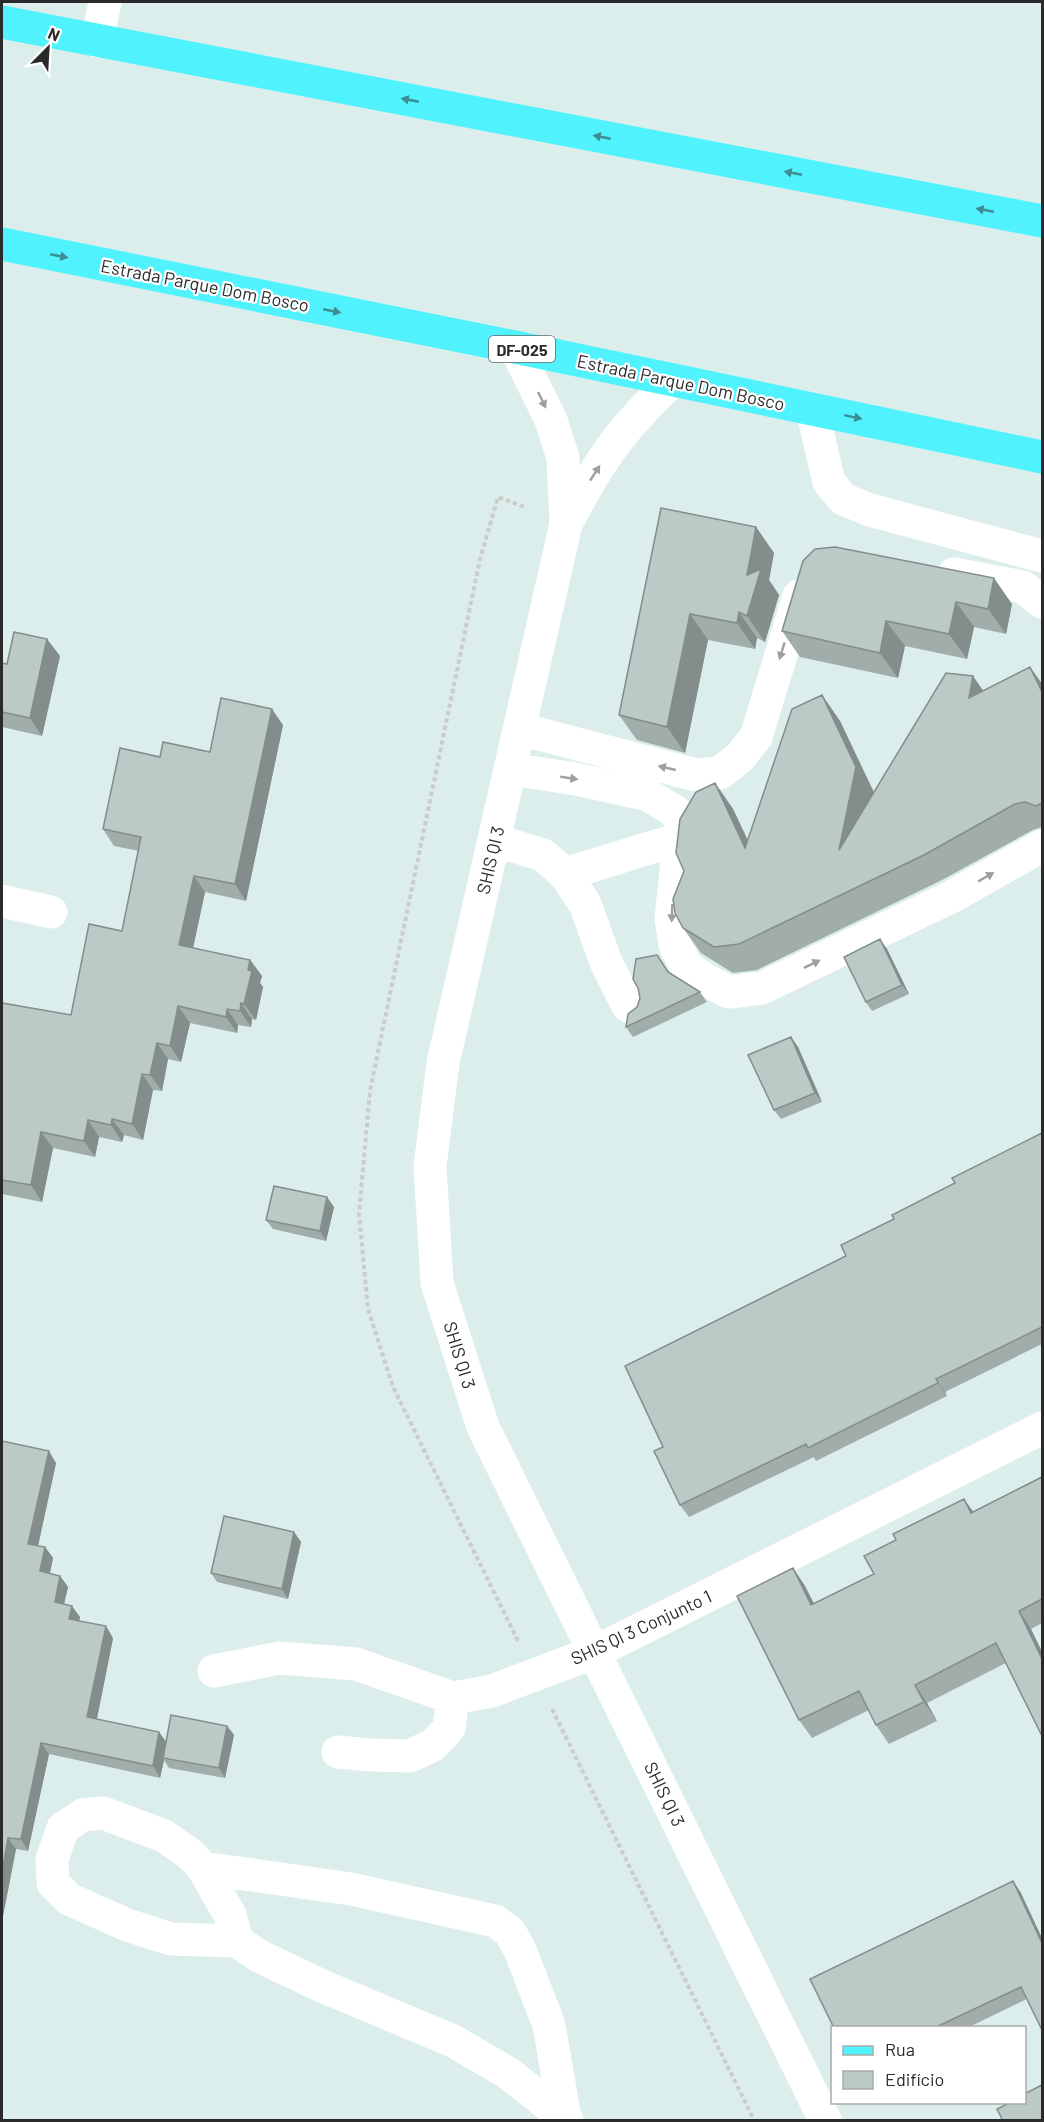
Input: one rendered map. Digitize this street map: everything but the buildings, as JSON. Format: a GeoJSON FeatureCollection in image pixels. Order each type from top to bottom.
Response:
{"type":"FeatureCollection","features":[{"type":"Feature","properties":{"kind":"main road"},"geometry":{"type":"LineString","coordinates":[[2,22],[1042,221]]}},
{"type":"Feature","properties":{"kind":"main road","name":"Estrada Parque Dom Bosco"},"geometry":{"type":"LineString","coordinates":[[2,244],[515,347],[1042,457]]}},
{"type":"Feature","properties":{"kind":"street"},"geometry":{"type":"LineString","coordinates":[[97,40],[105,2]]}},
{"type":"Feature","properties":{"kind":"street","name":"SHIS QI 3"},"geometry":{"type":"LineString","coordinates":[[515,347],[551,420],[563,458],[566,524],[443,1063],[430,1166],[437,1282],[483,1427],[825,2121]]}},
{"type":"Feature","properties":{"kind":"street","name":"SHIS QI 3"},"geometry":{"type":"LineString","coordinates":[[566,524],[591,478],[614,444],[638,414],[673,380]]}},
{"type":"Feature","properties":{"kind":"street"},"geometry":{"type":"LineString","coordinates":[[812,409],[829,482],[843,499],[870,510],[1042,556]]}},
{"type":"Feature","properties":{"kind":"street"},"geometry":{"type":"LineString","coordinates":[[921,568],[1023,588],[1042,602]]}},
{"type":"Feature","properties":{"kind":"street"},"geometry":{"type":"LineString","coordinates":[[565,874],[679,840],[720,772],[740,757],[756,736],[804,577],[811,571]]}},
{"type":"Feature","properties":{"kind":"street"},"geometry":{"type":"LineString","coordinates":[[520,729],[696,775],[720,772]]}},
{"type":"Feature","properties":{"kind":"street"},"geometry":{"type":"LineString","coordinates":[[511,768],[648,795],[676,812],[681,824],[671,918],[675,945],[686,966],[704,979],[729,992],[762,988],[951,897],[1042,846]]}},
{"type":"Feature","properties":{"kind":"street"},"geometry":{"type":"LineString","coordinates":[[494,840],[543,855],[565,874],[585,904],[606,962],[628,1006]]}},
{"type":"Feature","properties":{"kind":"street"},"geometry":{"type":"LineString","coordinates":[[2,902],[51,912]]}},
{"type":"Feature","properties":{"kind":"street","name":"SHIS QI 3 Conjunto 1"},"geometry":{"type":"LineString","coordinates":[[214,1671],[279,1658],[356,1664],[453,1698],[492,1691],[595,1652],[1042,1428]]}},
{"type":"Feature","properties":{"kind":"street"},"geometry":{"type":"LineString","coordinates":[[338,1752],[410,1756],[433,1745],[449,1728],[453,1698]]}},
{"type":"Feature","properties":{"kind":"street"},"geometry":{"type":"LineString","coordinates":[[237,1941],[230,1914],[203,1868],[190,1854],[165,1836],[103,1813],[84,1815],[63,1828],[52,1859],[53,1883],[69,1899],[127,1925],[171,1940],[237,1941],[260,1956],[322,1986],[453,2041],[508,2073],[566,2119]]}},
{"type":"Feature","properties":{"kind":"street"},"geometry":{"type":"LineString","coordinates":[[203,1868],[351,1889],[495,1921],[510,1932],[520,1950],[549,2025],[566,2119]]}},
{"type":"Feature","properties":{"kind":"path"},"geometry":{"type":"LineString","coordinates":[[566,524],[498,497],[480,559],[370,1091],[359,1214],[368,1309],[393,1387],[754,2121]]}}]}
